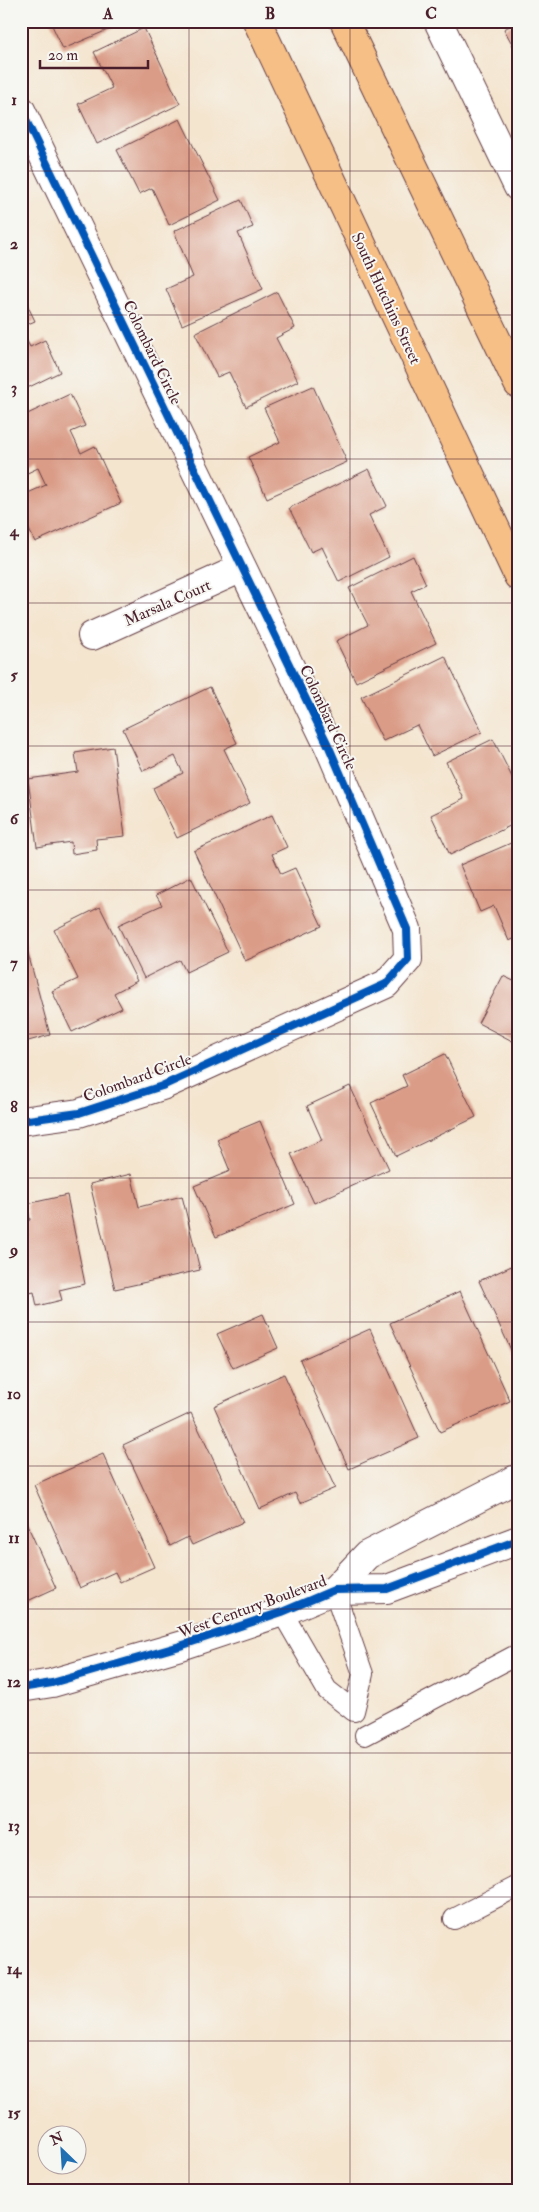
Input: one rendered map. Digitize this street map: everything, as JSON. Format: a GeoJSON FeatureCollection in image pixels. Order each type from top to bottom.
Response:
{"type":"FeatureCollection","features":[{"type":"Feature","properties":{"kind":"main road","name":"South Hutchins Street"},"geometry":{"type":"LineString","coordinates":[[257,21],[518,576]]}},
{"type":"Feature","properties":{"kind":"main road"},"geometry":{"type":"LineString","coordinates":[[344,21],[518,384]]}},
{"type":"Feature","properties":{"kind":"street"},"geometry":{"type":"LineString","coordinates":[[438,21],[517,182]]}},
{"type":"Feature","properties":{"kind":"street","name":"Colombard Circle"},"geometry":{"type":"LineString","coordinates":[[21,110],[30,150],[242,568],[329,747],[407,929],[408,959],[386,984],[162,1086],[79,1113],[21,1121]]}},
{"type":"Feature","properties":{"kind":"street","name":"Marsala Court"},"geometry":{"type":"LineString","coordinates":[[92,636],[242,568]]}},
{"type":"Feature","properties":{"kind":"street","name":"West Century Boulevard"},"geometry":{"type":"LineString","coordinates":[[334,1590],[367,1555],[518,1478]]}},
{"type":"Feature","properties":{"kind":"street","name":"West Century Boulevard"},"geometry":{"type":"LineString","coordinates":[[21,1688],[52,1682],[180,1646],[282,1612],[334,1590],[387,1589],[518,1540]]}},
{"type":"Feature","properties":{"kind":"lane"},"geometry":{"type":"LineString","coordinates":[[282,1612],[327,1690],[354,1711],[363,1674],[334,1590]]}},
{"type":"Feature","properties":{"kind":"lane"},"geometry":{"type":"LineString","coordinates":[[365,1735],[518,1654]]}},
{"type":"Feature","properties":{"kind":"lane"},"geometry":{"type":"LineString","coordinates":[[454,1919],[518,1886]]}},
{"type":"Feature","properties":{"kind":"building"},"geometry":{"type":"Polygon","coordinates":[[[50,21],[124,21],[124,23],[63,49],[50,21]]]}},
{"type":"Feature","properties":{"kind":"building"},"geometry":{"type":"Polygon","coordinates":[[[518,22],[518,55],[504,29],[518,22]]]}},
{"type":"Feature","properties":{"kind":"building"},"geometry":{"type":"Polygon","coordinates":[[[144,28],[180,104],[97,144],[78,104],[112,88],[94,52],[144,28]]]}},
{"type":"Feature","properties":{"kind":"building"},"geometry":{"type":"Polygon","coordinates":[[[180,119],[220,200],[169,225],[152,188],[139,194],[117,150],[180,119]]]}},
{"type":"Feature","properties":{"kind":"building"},"geometry":{"type":"Polygon","coordinates":[[[241,200],[253,227],[238,233],[263,289],[182,325],[166,289],[193,277],[174,231],[241,200]]]}},
{"type":"Feature","properties":{"kind":"building"},"geometry":{"type":"Polygon","coordinates":[[[21,292],[35,321],[21,327],[21,292]]]}},
{"type":"Feature","properties":{"kind":"building"},"geometry":{"type":"Polygon","coordinates":[[[277,292],[295,328],[276,338],[298,381],[246,407],[229,372],[217,377],[195,333],[277,292]]]}},
{"type":"Feature","properties":{"kind":"building"},"geometry":{"type":"Polygon","coordinates":[[[21,329],[30,347],[45,340],[60,372],[21,391],[21,329]]]}},
{"type":"Feature","properties":{"kind":"building"},"geometry":{"type":"Polygon","coordinates":[[[313,386],[347,462],[267,498],[248,457],[280,442],[264,408],[313,386]]]}},
{"type":"Feature","properties":{"kind":"building"},"geometry":{"type":"Polygon","coordinates":[[[70,394],[85,426],[71,432],[81,453],[95,446],[121,503],[35,542],[21,513],[21,496],[46,485],[38,468],[21,476],[21,417],[70,394]]]}},
{"type":"Feature","properties":{"kind":"building"},"geometry":{"type":"Polygon","coordinates":[[[369,469],[387,506],[369,515],[389,557],[339,582],[322,547],[311,552],[289,508],[369,469]]]}},
{"type":"Feature","properties":{"kind":"building"},"geometry":{"type":"Polygon","coordinates":[[[413,556],[426,584],[411,591],[436,643],[356,682],[336,641],[368,625],[349,588],[413,556]]]}},
{"type":"Feature","properties":{"kind":"building"},"geometry":{"type":"Polygon","coordinates":[[[445,656],[482,732],[432,756],[417,725],[383,741],[361,697],[445,656]]]}},
{"type":"Feature","properties":{"kind":"building"},"geometry":{"type":"Polygon","coordinates":[[[210,687],[237,743],[224,749],[250,803],[177,838],[153,788],[183,773],[175,756],[143,771],[123,729],[210,687]]]}},
{"type":"Feature","properties":{"kind":"building"},"geometry":{"type":"Polygon","coordinates":[[[493,739],[518,789],[518,822],[450,855],[431,815],[464,799],[446,762],[493,739]]]}},
{"type":"Feature","properties":{"kind":"building"},"geometry":{"type":"Polygon","coordinates":[[[113,747],[125,836],[96,839],[97,850],[72,854],[71,842],[37,847],[28,779],[78,772],[75,753],[113,747]]]}},
{"type":"Feature","properties":{"kind":"building"},"geometry":{"type":"Polygon","coordinates":[[[272,815],[287,847],[272,854],[281,874],[295,868],[322,926],[245,961],[194,851],[272,815]]]}},
{"type":"Feature","properties":{"kind":"building"},"geometry":{"type":"Polygon","coordinates":[[[518,840],[518,937],[509,941],[494,906],[480,912],[460,865],[518,840]]]}},
{"type":"Feature","properties":{"kind":"building"},"geometry":{"type":"Polygon","coordinates":[[[191,877],[228,952],[186,972],[180,960],[144,978],[118,925],[162,905],[156,895],[191,877]]]}},
{"type":"Feature","properties":{"kind":"building"},"geometry":{"type":"Polygon","coordinates":[[[100,907],[137,981],[114,993],[122,1008],[72,1032],[52,991],[78,979],[54,930],[100,907]]]}},
{"type":"Feature","properties":{"kind":"building"},"geometry":{"type":"Polygon","coordinates":[[[21,932],[50,1035],[21,1043],[21,932]]]}},
{"type":"Feature","properties":{"kind":"building"},"geometry":{"type":"Polygon","coordinates":[[[503,976],[518,983],[518,1044],[478,1023],[503,976]]]}},
{"type":"Feature","properties":{"kind":"building"},"geometry":{"type":"Polygon","coordinates":[[[445,1054],[476,1117],[396,1156],[371,1103],[407,1086],[402,1075],[445,1054]]]}},
{"type":"Feature","properties":{"kind":"building"},"geometry":{"type":"Polygon","coordinates":[[[350,1086],[389,1169],[314,1203],[291,1154],[322,1140],[307,1106],[350,1086]]]}},
{"type":"Feature","properties":{"kind":"building"},"geometry":{"type":"Polygon","coordinates":[[[260,1121],[295,1204],[216,1237],[194,1186],[230,1171],[217,1139],[260,1121]]]}},
{"type":"Feature","properties":{"kind":"building"},"geometry":{"type":"Polygon","coordinates":[[[131,1174],[139,1207],[182,1196],[200,1270],[115,1289],[90,1184],[131,1174]]]}},
{"type":"Feature","properties":{"kind":"building"},"geometry":{"type":"Polygon","coordinates":[[[67,1195],[85,1284],[59,1290],[62,1300],[37,1306],[34,1292],[21,1295],[21,1222],[30,1220],[27,1204],[67,1195]]]}},
{"type":"Feature","properties":{"kind":"building"},"geometry":{"type":"Polygon","coordinates":[[[518,1263],[518,1365],[479,1281],[518,1263]]]}},
{"type":"Feature","properties":{"kind":"building"},"geometry":{"type":"Polygon","coordinates":[[[460,1291],[510,1401],[440,1432],[390,1323],[460,1291]]]}},
{"type":"Feature","properties":{"kind":"building"},"geometry":{"type":"Polygon","coordinates":[[[263,1314],[278,1348],[233,1368],[217,1334],[263,1314]]]}},
{"type":"Feature","properties":{"kind":"building"},"geometry":{"type":"Polygon","coordinates":[[[370,1329],[419,1438],[349,1469],[300,1360],[370,1329]]]}},
{"type":"Feature","properties":{"kind":"building"},"geometry":{"type":"Polygon","coordinates":[[[284,1374],[335,1488],[300,1503],[295,1493],[260,1509],[214,1406],[284,1374]]]}},
{"type":"Feature","properties":{"kind":"building"},"geometry":{"type":"Polygon","coordinates":[[[191,1413],[243,1522],[192,1545],[188,1537],[170,1546],[123,1445],[191,1413]]]}},
{"type":"Feature","properties":{"kind":"building"},"geometry":{"type":"Polygon","coordinates":[[[103,1454],[154,1567],[120,1582],[115,1572],[80,1588],[34,1485],[103,1454]]]}},
{"type":"Feature","properties":{"kind":"building"},"geometry":{"type":"Polygon","coordinates":[[[21,1511],[56,1588],[21,1604],[21,1511]]]}},
{"type":"Feature","properties":{"kind":"cycle path"},"geometry":{"type":"LineString","coordinates":[[21,110],[329,747],[407,929],[408,959],[386,984],[162,1086],[79,1113],[21,1121]]}},
{"type":"Feature","properties":{"kind":"cycle path"},"geometry":{"type":"LineString","coordinates":[[21,1688],[52,1683],[180,1646],[282,1612],[334,1590],[387,1589],[518,1540]]}}]}
